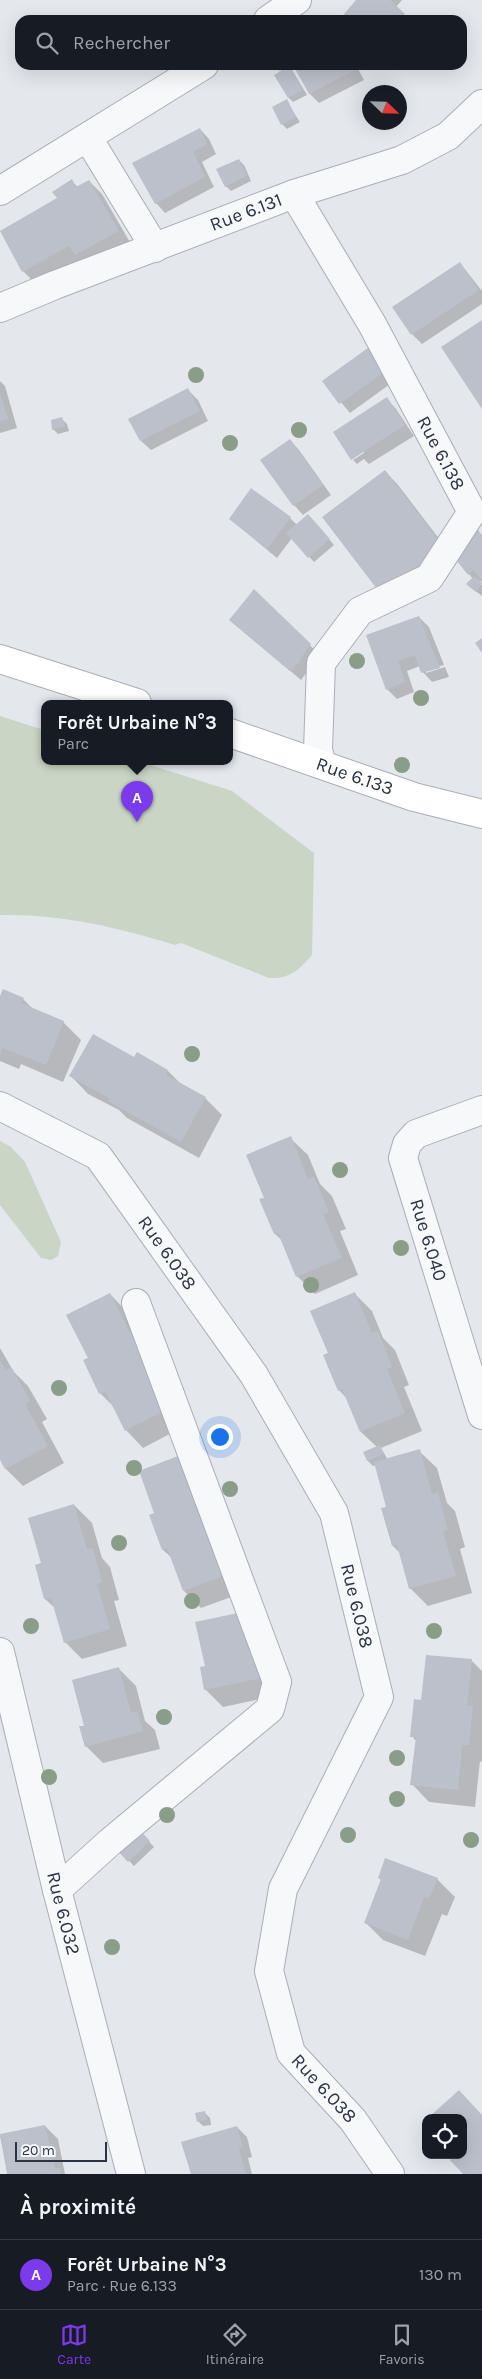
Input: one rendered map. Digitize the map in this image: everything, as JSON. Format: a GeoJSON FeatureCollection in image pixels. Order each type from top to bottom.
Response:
{"type":"FeatureCollection","features":[{"type":"Feature","properties":{"kind":"street"},"geometry":{"type":"LineString","coordinates":[[275,15],[297,0]]}},
{"type":"Feature","properties":{"kind":"street"},"geometry":{"type":"LineString","coordinates":[[0,191],[196,70]]}},
{"type":"Feature","properties":{"kind":"street","name":"Rue 6.131"},"geometry":{"type":"LineString","coordinates":[[0,308],[55,284],[155,248],[294,194],[402,160],[448,136],[482,104]]}},
{"type":"Feature","properties":{"kind":"street"},"geometry":{"type":"LineString","coordinates":[[88,138],[155,248]]}},
{"type":"Feature","properties":{"kind":"street","name":"Rue 6.138"},"geometry":{"type":"LineString","coordinates":[[294,194],[372,324],[472,512],[429,578],[360,611],[321,663],[318,750],[322,764]]}},
{"type":"Feature","properties":{"kind":"street"},"geometry":{"type":"LineString","coordinates":[[0,660],[127,700]]}},
{"type":"Feature","properties":{"kind":"street","name":"Rue 6.133"},"geometry":{"type":"LineString","coordinates":[[233,734],[414,797],[482,814]]}},
{"type":"Feature","properties":{"kind":"street","name":"Rue 6.038"},"geometry":{"type":"LineString","coordinates":[[0,1106],[98,1156],[254,1374],[334,1513],[379,1697],[283,1889],[269,1971],[291,2053],[353,2120],[390,2174]]}},
{"type":"Feature","properties":{"kind":"street","name":"Rue 6.040"},"geometry":{"type":"LineString","coordinates":[[482,1110],[416,1134],[407,1144],[403,1158],[482,1415]]}},
{"type":"Feature","properties":{"kind":"street"},"geometry":{"type":"LineString","coordinates":[[57,1890],[110,1842],[270,1709],[276,1682],[136,1303]]}},
{"type":"Feature","properties":{"kind":"street","name":"Rue 6.032"},"geometry":{"type":"LineString","coordinates":[[0,1652],[57,1890],[131,2174]]}},
{"type":"Feature","properties":{"kind":"green space"},"geometry":{"type":"Polygon","coordinates":[[[0,716],[41,729],[41,765],[151,765],[232,791],[314,853],[312,955],[294,972],[283,977],[269,978],[181,943],[175,945],[110,927],[67,919],[0,915],[0,716]]]}},
{"type":"Feature","properties":{"kind":"green space"},"geometry":{"type":"Polygon","coordinates":[[[0,1141],[11,1147],[25,1162],[61,1242],[58,1256],[51,1260],[41,1258],[0,1205],[0,1141]]]}},
{"type":"Feature","properties":{"kind":"building"},"geometry":{"type":"Polygon","coordinates":[[[356,0],[390,0],[405,14],[404,15],[343,15],[356,0]]]}},
{"type":"Feature","properties":{"kind":"building"},"geometry":{"type":"Polygon","coordinates":[[[282,70],[291,70],[303,90],[288,98],[274,75],[282,70]]]}},
{"type":"Feature","properties":{"kind":"building"},"geometry":{"type":"Polygon","coordinates":[[[296,70],[355,70],[309,94],[296,70]]]}},
{"type":"Feature","properties":{"kind":"building"},"geometry":{"type":"Polygon","coordinates":[[[287,99],[296,117],[281,125],[272,107],[287,99]]]}},
{"type":"Feature","properties":{"kind":"building"},"geometry":{"type":"Polygon","coordinates":[[[200,128],[207,144],[193,152],[205,177],[155,204],[132,163],[200,128]]]}},
{"type":"Feature","properties":{"kind":"building"},"geometry":{"type":"Polygon","coordinates":[[[239,159],[247,176],[225,187],[216,169],[239,159]]]}},
{"type":"Feature","properties":{"kind":"building"},"geometry":{"type":"Polygon","coordinates":[[[72,179],[76,187],[89,180],[119,231],[75,255],[69,246],[22,272],[0,231],[57,198],[52,192],[72,179]]]}},
{"type":"Feature","properties":{"kind":"building"},"geometry":{"type":"Polygon","coordinates":[[[460,262],[479,290],[411,335],[392,307],[460,262]]]}},
{"type":"Feature","properties":{"kind":"building"},"geometry":{"type":"Polygon","coordinates":[[[482,320],[482,409],[441,347],[482,320]]]}},
{"type":"Feature","properties":{"kind":"building"},"geometry":{"type":"Polygon","coordinates":[[[372,345],[389,369],[339,404],[322,381],[372,345]]]}},
{"type":"Feature","properties":{"kind":"building"},"geometry":{"type":"Polygon","coordinates":[[[188,388],[200,411],[140,441],[128,419],[188,388]]]}},
{"type":"Feature","properties":{"kind":"building"},"geometry":{"type":"Polygon","coordinates":[[[0,393],[8,419],[0,421],[0,393]]]}},
{"type":"Feature","properties":{"kind":"building"},"geometry":{"type":"Polygon","coordinates":[[[387,397],[405,425],[351,460],[333,432],[387,397]]]}},
{"type":"Feature","properties":{"kind":"building"},"geometry":{"type":"Polygon","coordinates":[[[62,417],[65,426],[52,430],[51,420],[62,417]]]}},
{"type":"Feature","properties":{"kind":"building"},"geometry":{"type":"Polygon","coordinates":[[[290,439],[323,485],[293,506],[260,460],[290,439]]]}},
{"type":"Feature","properties":{"kind":"building"},"geometry":{"type":"Polygon","coordinates":[[[385,470],[443,546],[422,565],[380,593],[322,517],[385,470]]]}},
{"type":"Feature","properties":{"kind":"building"},"geometry":{"type":"Polygon","coordinates":[[[251,488],[291,517],[267,549],[229,519],[251,488]]]}},
{"type":"Feature","properties":{"kind":"building"},"geometry":{"type":"Polygon","coordinates":[[[308,514],[330,539],[308,558],[286,533],[308,514]]]}},
{"type":"Feature","properties":{"kind":"building"},"geometry":{"type":"Polygon","coordinates":[[[478,530],[482,535],[482,581],[473,570],[468,575],[450,552],[478,530]]]}},
{"type":"Feature","properties":{"kind":"building"},"geometry":{"type":"Polygon","coordinates":[[[474,576],[482,583],[476,592],[466,584],[474,576]]]}},
{"type":"Feature","properties":{"kind":"building"},"geometry":{"type":"Polygon","coordinates":[[[254,589],[311,644],[291,672],[229,620],[254,589]]]}},
{"type":"Feature","properties":{"kind":"building"},"geometry":{"type":"Polygon","coordinates":[[[419,616],[440,668],[421,673],[415,655],[398,661],[405,682],[386,690],[366,635],[419,616]]]}},
{"type":"Feature","properties":{"kind":"building"},"geometry":{"type":"Polygon","coordinates":[[[482,638],[482,653],[475,643],[482,638]]]}},
{"type":"Feature","properties":{"kind":"building"},"geometry":{"type":"Polygon","coordinates":[[[3,989],[24,998],[21,1003],[64,1021],[46,1065],[3,1048],[0,1055],[0,996],[3,989]]]}},
{"type":"Feature","properties":{"kind":"building"},"geometry":{"type":"Polygon","coordinates":[[[93,1034],[134,1057],[137,1052],[168,1070],[166,1075],[206,1097],[181,1142],[108,1101],[109,1098],[69,1076],[93,1034]]]}},
{"type":"Feature","properties":{"kind":"building"},"geometry":{"type":"Polygon","coordinates":[[[291,1136],[308,1179],[314,1177],[329,1212],[323,1214],[342,1258],[296,1277],[278,1233],[274,1234],[259,1199],[264,1198],[246,1155],[291,1136]]]}},
{"type":"Feature","properties":{"kind":"building"},"geometry":{"type":"Polygon","coordinates":[[[355,1292],[372,1333],[378,1331],[392,1367],[387,1369],[405,1413],[360,1432],[342,1389],[338,1391],[323,1355],[328,1353],[310,1311],[355,1292]]]}},
{"type":"Feature","properties":{"kind":"building"},"geometry":{"type":"Polygon","coordinates":[[[110,1293],[131,1335],[136,1333],[168,1409],[125,1431],[105,1391],[99,1394],[83,1360],[88,1358],[66,1315],[110,1293]]]}},
{"type":"Feature","properties":{"kind":"building"},"geometry":{"type":"Polygon","coordinates":[[[0,1359],[6,1370],[11,1367],[30,1401],[25,1404],[48,1446],[5,1469],[0,1460],[0,1359]]]}},
{"type":"Feature","properties":{"kind":"building"},"geometry":{"type":"Polygon","coordinates":[[[380,1445],[384,1454],[367,1461],[363,1452],[380,1445]]]}},
{"type":"Feature","properties":{"kind":"building"},"geometry":{"type":"Polygon","coordinates":[[[420,1449],[432,1494],[438,1492],[448,1530],[443,1531],[456,1576],[409,1589],[397,1545],[392,1546],[381,1508],[386,1507],[374,1462],[420,1449]]]}},
{"type":"Feature","properties":{"kind":"building"},"geometry":{"type":"Polygon","coordinates":[[[186,1453],[229,1574],[183,1591],[167,1548],[162,1550],[149,1515],[154,1513],[139,1471],[186,1453]]]}},
{"type":"Feature","properties":{"kind":"building"},"geometry":{"type":"Polygon","coordinates":[[[74,1504],[87,1549],[93,1548],[102,1582],[97,1584],[110,1629],[64,1643],[51,1598],[44,1599],[35,1565],[41,1563],[28,1518],[74,1504]]]}},
{"type":"Feature","properties":{"kind":"building"},"geometry":{"type":"Polygon","coordinates":[[[243,1612],[252,1656],[257,1655],[262,1678],[204,1690],[200,1667],[205,1666],[195,1622],[243,1612]]]}},
{"type":"Feature","properties":{"kind":"building"},"geometry":{"type":"Polygon","coordinates":[[[426,1655],[472,1659],[467,1706],[473,1706],[469,1745],[462,1745],[458,1790],[410,1785],[416,1737],[410,1737],[414,1699],[421,1700],[426,1655]]]}},
{"type":"Feature","properties":{"kind":"building"},"geometry":{"type":"Polygon","coordinates":[[[119,1667],[131,1713],[137,1711],[143,1731],[85,1747],[79,1726],[84,1726],[72,1680],[119,1667]]]}},
{"type":"Feature","properties":{"kind":"building"},"geometry":{"type":"Polygon","coordinates":[[[136,1826],[150,1841],[128,1862],[114,1847],[136,1826]]]}},
{"type":"Feature","properties":{"kind":"building"},"geometry":{"type":"Polygon","coordinates":[[[385,1858],[438,1878],[429,1899],[424,1897],[408,1940],[364,1923],[381,1879],[378,1878],[385,1858]]]}},
{"type":"Feature","properties":{"kind":"building"},"geometry":{"type":"Polygon","coordinates":[[[459,2090],[482,2115],[482,2174],[463,2174],[450,2160],[467,2159],[467,2114],[432,2114],[459,2090]]]}},
{"type":"Feature","properties":{"kind":"building"},"geometry":{"type":"Polygon","coordinates":[[[205,2111],[207,2120],[197,2122],[195,2113],[205,2111]]]}},
{"type":"Feature","properties":{"kind":"building"},"geometry":{"type":"Polygon","coordinates":[[[45,2125],[55,2169],[60,2168],[61,2174],[7,2174],[0,2134],[45,2125]]]}},
{"type":"Feature","properties":{"kind":"building"},"geometry":{"type":"Polygon","coordinates":[[[237,2126],[243,2147],[239,2149],[246,2174],[191,2174],[181,2142],[237,2126]]]}},
{"type":"Feature","properties":{"kind":"place","name":"Forêt Urbaine N°3"},"geometry":{"type":"Point","coordinates":[137,822]}}]}
